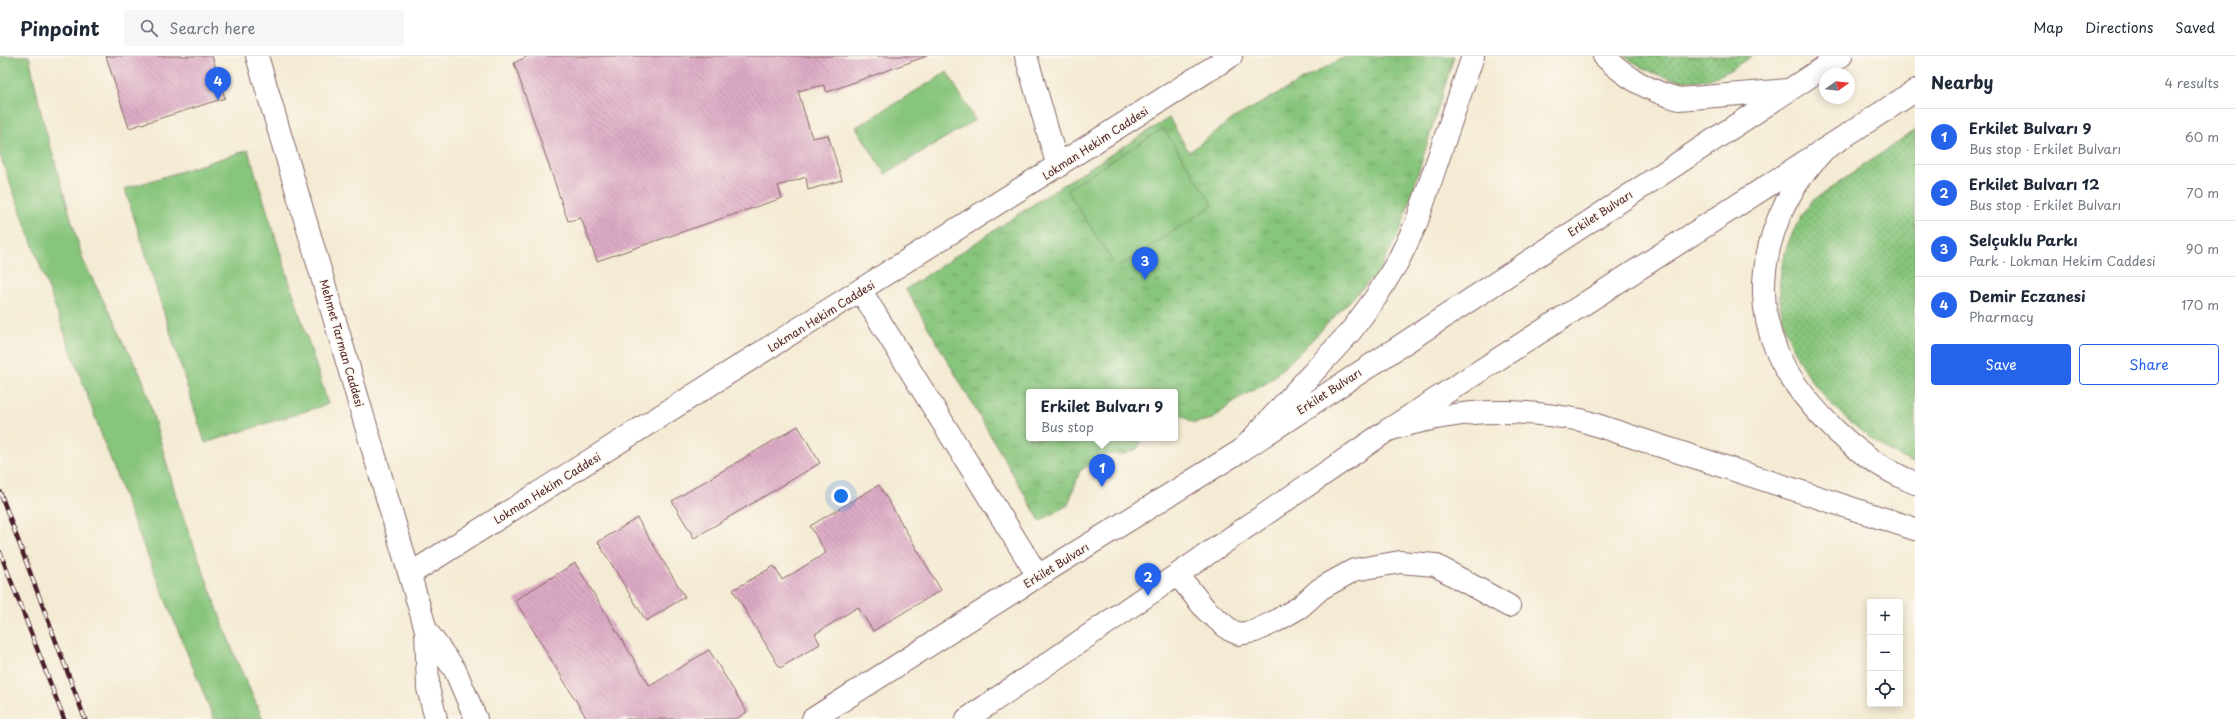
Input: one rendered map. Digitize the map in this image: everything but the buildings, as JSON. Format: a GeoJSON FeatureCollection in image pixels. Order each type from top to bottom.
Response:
{"type":"FeatureCollection","features":[{"type":"Feature","properties":{"kind":"main road","name":"Mehmet Tarman Caddesi"},"geometry":{"type":"LineString","coordinates":[[257,56],[426,630],[428,688],[436,719]]}},
{"type":"Feature","properties":{"kind":"main road"},"geometry":{"type":"LineString","coordinates":[[1026,56],[1058,167]]}},
{"type":"Feature","properties":{"kind":"main road","name":"Lokman Hekim Caddesi"},"geometry":{"type":"LineString","coordinates":[[410,574],[1058,167],[1231,56]]}},
{"type":"Feature","properties":{"kind":"main road"},"geometry":{"type":"LineString","coordinates":[[1242,450],[1351,331],[1376,296],[1398,261],[1416,224],[1473,56]]}},
{"type":"Feature","properties":{"kind":"main road"},"geometry":{"type":"LineString","coordinates":[[1604,56],[1632,80],[1662,94],[1679,99],[1788,90]]}},
{"type":"Feature","properties":{"kind":"main road","name":"Erkilet Bulvarı"},"geometry":{"type":"LineString","coordinates":[[813,719],[1038,576],[1242,450],[1841,56]]}},
{"type":"Feature","properties":{"kind":"main road"},"geometry":{"type":"LineString","coordinates":[[967,719],[1388,430],[1915,91]]}},
{"type":"Feature","properties":{"kind":"main road"},"geometry":{"type":"LineString","coordinates":[[1822,152],[1794,185],[1775,224],[1769,246],[1764,289],[1770,332],[1777,352],[1791,376],[1814,408],[1838,433],[1864,454],[1885,468],[1915,483]]}},
{"type":"Feature","properties":{"kind":"main road"},"geometry":{"type":"LineString","coordinates":[[861,291],[1038,576]]}},
{"type":"Feature","properties":{"kind":"main road"},"geometry":{"type":"LineString","coordinates":[[1388,430],[1418,421],[1480,411],[1519,411],[1581,420],[1915,529]]}},
{"type":"Feature","properties":{"kind":"main road"},"geometry":{"type":"LineString","coordinates":[[1178,575],[1206,610],[1230,630],[1239,634],[1255,631],[1274,622],[1300,606],[1320,589],[1354,570],[1400,562],[1435,565],[1509,606]]}},
{"type":"Feature","properties":{"kind":"main road","name":"Mehmet Tarman Caddesi"},"geometry":{"type":"LineString","coordinates":[[426,630],[455,670],[476,719]]}},
{"type":"Feature","properties":{"kind":"green space"},"geometry":{"type":"Polygon","coordinates":[[[0,56],[29,56],[42,117],[83,260],[143,380],[178,503],[236,659],[263,719],[214,719],[127,505],[0,155],[0,56]]]}},
{"type":"Feature","properties":{"kind":"green space"},"geometry":{"type":"Polygon","coordinates":[[[1346,56],[1454,56],[1401,229],[1379,271],[1298,354],[1267,383],[1237,399],[1213,419],[1194,423],[1178,415],[1178,389],[1026,389],[1026,441],[1141,441],[1137,449],[1122,455],[1105,454],[1080,471],[1068,505],[1040,521],[906,289],[1064,184],[1169,118],[1189,152],[1234,118],[1346,56]]]}},
{"type":"Feature","properties":{"kind":"green space"},"geometry":{"type":"Polygon","coordinates":[[[1625,56],[1752,56],[1718,76],[1690,81],[1678,80],[1655,73],[1625,56]]]}},
{"type":"Feature","properties":{"kind":"green space"},"geometry":{"type":"Polygon","coordinates":[[[947,72],[975,120],[885,174],[856,127],[947,72]]]}},
{"type":"Feature","properties":{"kind":"green space"},"geometry":{"type":"Polygon","coordinates":[[[1163,128],[1213,205],[1117,268],[1067,190],[1163,128]]]}},
{"type":"Feature","properties":{"kind":"green space"},"geometry":{"type":"Polygon","coordinates":[[[1915,130],[1915,464],[1888,450],[1871,438],[1847,419],[1824,396],[1805,370],[1791,344],[1782,316],[1780,288],[1783,259],[1794,230],[1812,201],[1915,130]]]}},
{"type":"Feature","properties":{"kind":"green space"},"geometry":{"type":"Polygon","coordinates":[[[248,150],[328,404],[205,443],[125,189],[248,150]]]}},
{"type":"Feature","properties":{"kind":"railway"},"geometry":{"type":"LineString","coordinates":[[0,492],[85,719]]}},
{"type":"Feature","properties":{"kind":"railway"},"geometry":{"type":"LineString","coordinates":[[0,552],[64,719]]}},
{"type":"Feature","properties":{"kind":"place","name":"Demir Eczanesi"},"geometry":{"type":"Point","coordinates":[218,100]}},
{"type":"Feature","properties":{"kind":"place","name":"Selçuklu Parkı"},"geometry":{"type":"Point","coordinates":[1145,280]}},
{"type":"Feature","properties":{"kind":"place","name":"Erkilet Bulvarı 9"},"geometry":{"type":"Point","coordinates":[1102,487]}},
{"type":"Feature","properties":{"kind":"place","name":"Erkilet Bulvarı 12"},"geometry":{"type":"Point","coordinates":[1148,596]}}]}
